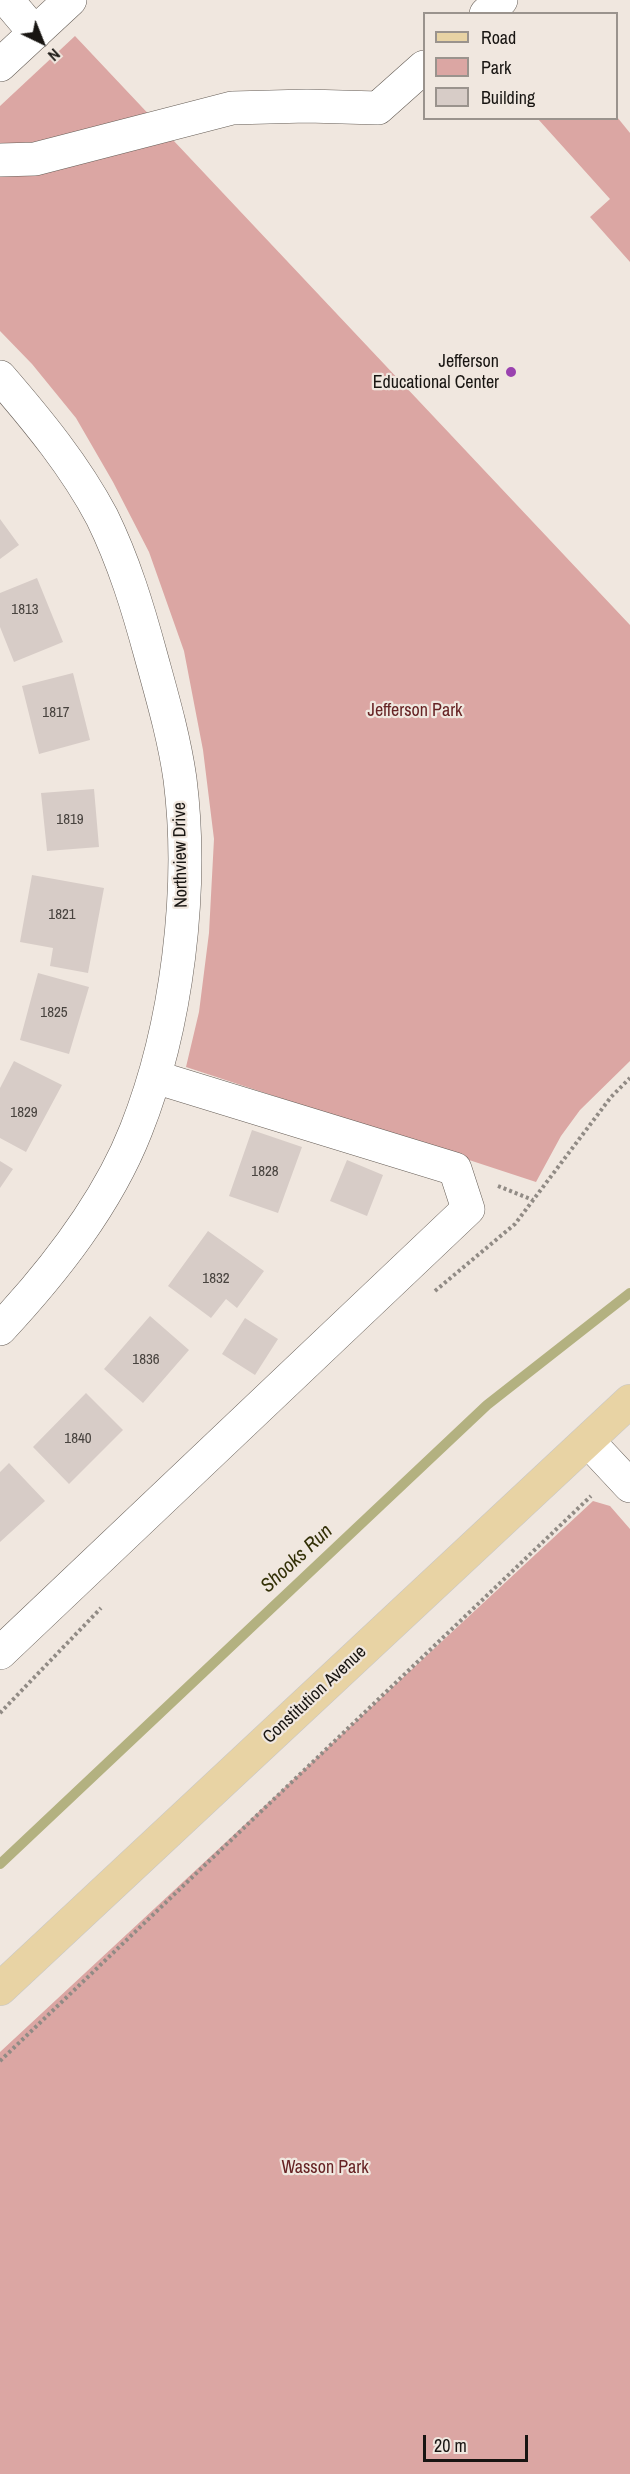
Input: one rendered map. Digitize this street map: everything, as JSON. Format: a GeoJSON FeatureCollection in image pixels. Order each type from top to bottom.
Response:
{"type":"FeatureCollection","features":[{"type":"Feature","properties":{"kind":"main road","name":"Constitution Avenue"},"geometry":{"type":"LineString","coordinates":[[0,1989],[630,1401]]}},
{"type":"Feature","properties":{"kind":"street"},"geometry":{"type":"LineString","coordinates":[[7,0],[35,33]]}},
{"type":"Feature","properties":{"kind":"street"},"geometry":{"type":"LineString","coordinates":[[0,65],[70,0]]}},
{"type":"Feature","properties":{"kind":"street"},"geometry":{"type":"LineString","coordinates":[[488,12],[501,0]]}},
{"type":"Feature","properties":{"kind":"street"},"geometry":{"type":"LineString","coordinates":[[0,160],[35,159],[232,108],[307,106],[378,108],[423,68]]}},
{"type":"Feature","properties":{"kind":"street","name":"Northview Drive"},"geometry":{"type":"LineString","coordinates":[[0,378],[36,419],[70,464],[101,517],[128,576],[163,700],[180,778],[184,872],[180,937],[155,1077],[135,1133],[102,1195],[63,1255],[0,1329]]}},
{"type":"Feature","properties":{"kind":"street"},"geometry":{"type":"LineString","coordinates":[[0,1653],[468,1209],[455,1169],[155,1077]]}},
{"type":"Feature","properties":{"kind":"street"},"geometry":{"type":"LineString","coordinates":[[588,1441],[624,1479]]}},
{"type":"Feature","properties":{"kind":"path"},"geometry":{"type":"LineString","coordinates":[[0,2061],[624,1479]]}},
{"type":"Feature","properties":{"kind":"green space","name":"Jefferson Park"},"geometry":{"type":"Polygon","coordinates":[[[75,36],[630,625],[630,1061],[580,1110],[561,1136],[536,1182],[186,1067],[199,1012],[209,933],[214,839],[203,750],[184,651],[149,552],[113,482],[76,418],[32,364],[0,331],[0,106],[75,36]]]}},
{"type":"Feature","properties":{"kind":"green space"},"geometry":{"type":"Polygon","coordinates":[[[618,118],[630,133],[630,262],[590,217],[610,199],[539,120],[618,118]]]}},
{"type":"Feature","properties":{"kind":"green space","name":"Wasson Park"},"geometry":{"type":"Polygon","coordinates":[[[593,1501],[610,1506],[630,1529],[630,2474],[0,2474],[0,2052],[593,1501]]]}},
{"type":"Feature","properties":{"kind":"building"},"geometry":{"type":"Polygon","coordinates":[[[0,519],[19,545],[0,559],[0,519]]]}},
{"type":"Feature","properties":{"kind":"building"},"geometry":{"type":"Polygon","coordinates":[[[37,578],[63,642],[14,662],[0,627],[0,593],[37,578]]]}},
{"type":"Feature","properties":{"kind":"building"},"geometry":{"type":"Polygon","coordinates":[[[73,673],[90,740],[39,754],[22,686],[73,673]]]}},
{"type":"Feature","properties":{"kind":"building"},"geometry":{"type":"Polygon","coordinates":[[[94,789],[99,847],[47,851],[41,793],[94,789]]]}},
{"type":"Feature","properties":{"kind":"building"},"geometry":{"type":"Polygon","coordinates":[[[32,875],[104,888],[88,973],[50,966],[53,948],[20,942],[32,875]]]}},
{"type":"Feature","properties":{"kind":"building"},"geometry":{"type":"Polygon","coordinates":[[[38,973],[89,987],[69,1054],[20,1040],[38,973]]]}},
{"type":"Feature","properties":{"kind":"building"},"geometry":{"type":"Polygon","coordinates":[[[14,1061],[62,1085],[26,1152],[0,1138],[0,1088],[14,1061]]]}},
{"type":"Feature","properties":{"kind":"building"},"geometry":{"type":"Polygon","coordinates":[[[252,1130],[302,1147],[278,1213],[229,1196],[252,1130]]]}},
{"type":"Feature","properties":{"kind":"building"},"geometry":{"type":"Polygon","coordinates":[[[347,1160],[383,1175],[367,1216],[330,1201],[347,1160]]]}},
{"type":"Feature","properties":{"kind":"building"},"geometry":{"type":"Polygon","coordinates":[[[0,1161],[13,1169],[0,1188],[0,1161]]]}},
{"type":"Feature","properties":{"kind":"building"},"geometry":{"type":"Polygon","coordinates":[[[208,1231],[264,1271],[237,1308],[226,1299],[211,1318],[168,1286],[208,1231]]]}},
{"type":"Feature","properties":{"kind":"building"},"geometry":{"type":"Polygon","coordinates":[[[150,1316],[189,1350],[143,1403],[104,1369],[150,1316]]]}},
{"type":"Feature","properties":{"kind":"building"},"geometry":{"type":"Polygon","coordinates":[[[245,1318],[278,1339],[255,1375],[222,1354],[245,1318]]]}},
{"type":"Feature","properties":{"kind":"building"},"geometry":{"type":"Polygon","coordinates":[[[86,1393],[123,1430],[69,1484],[33,1447],[86,1393]]]}},
{"type":"Feature","properties":{"kind":"building"},"geometry":{"type":"Polygon","coordinates":[[[9,1463],[45,1501],[0,1542],[0,1472],[9,1463]]]}},
{"type":"Feature","properties":{"kind":"waterway","name":"Shooks Run"},"geometry":{"type":"LineString","coordinates":[[0,1864],[487,1405],[630,1293]]}},
{"type":"Feature","properties":{"kind":"place","name":"Jefferson Educational Center"},"geometry":{"type":"Point","coordinates":[511,372]}}]}
